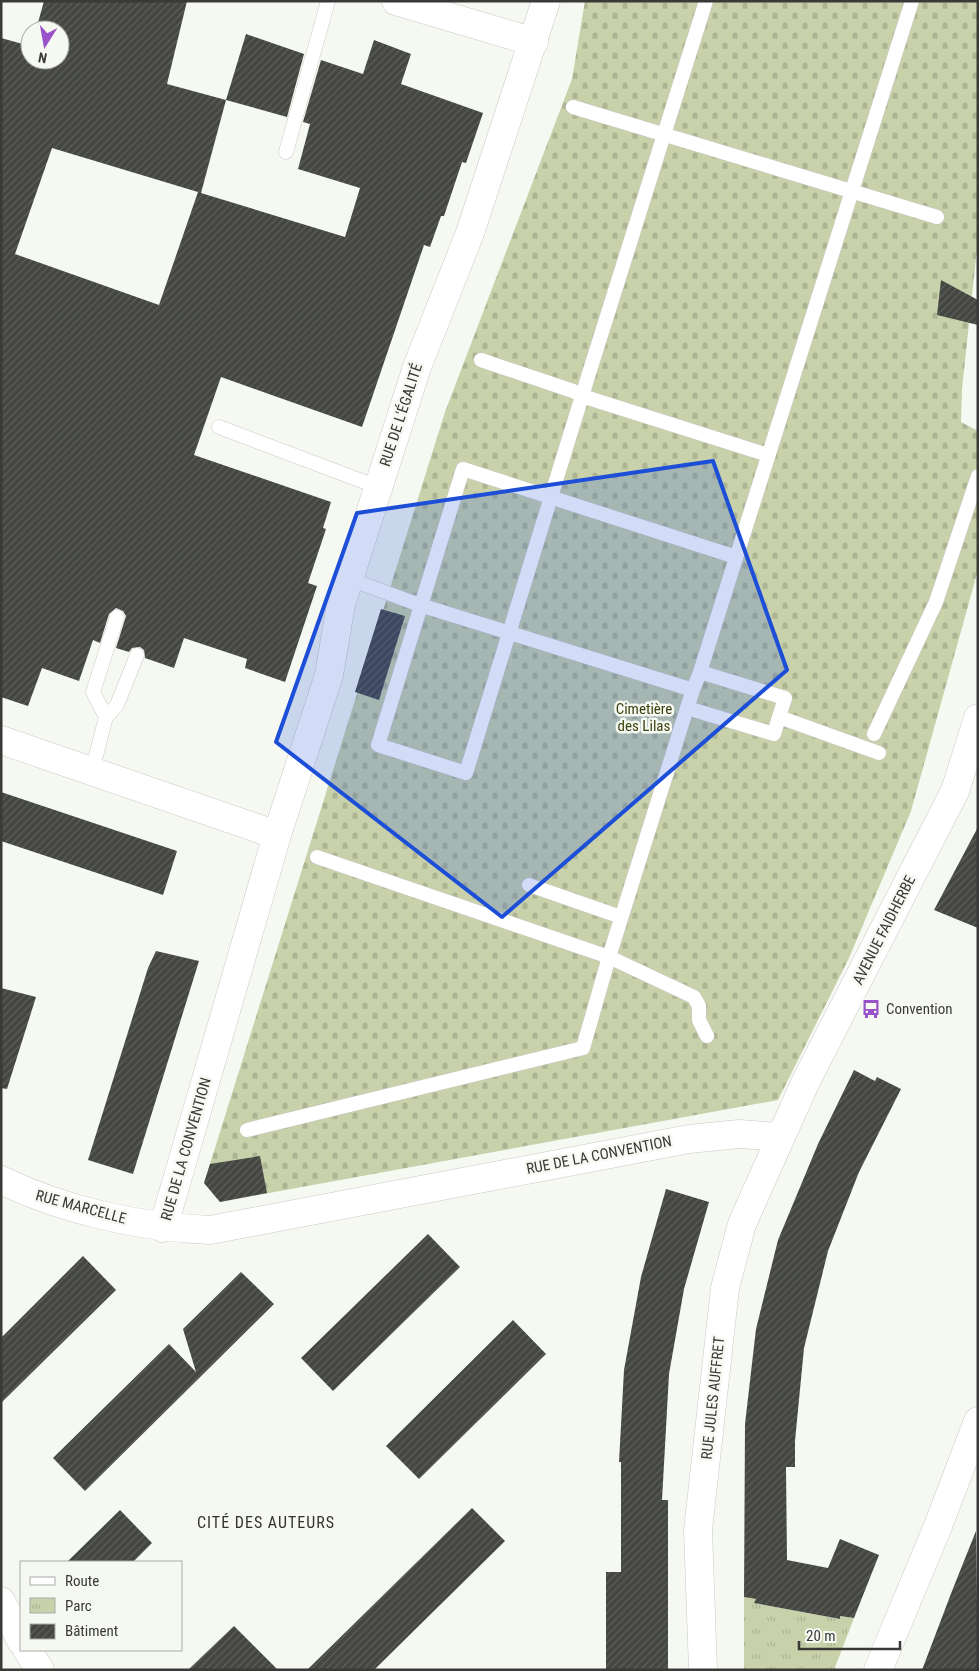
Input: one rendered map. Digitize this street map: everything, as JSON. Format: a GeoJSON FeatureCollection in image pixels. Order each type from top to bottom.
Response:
{"type":"FeatureCollection","features":[{"type":"Feature","properties":{"kind":"street"},"geometry":{"type":"LineString","coordinates":[[396,1],[534,42]]}},
{"type":"Feature","properties":{"kind":"street","name":"RUE DE L'ÉGALITÉ"},"geometry":{"type":"LineString","coordinates":[[277,835],[329,675],[341,604],[378,487],[417,367],[470,233],[546,1]]}},
{"type":"Feature","properties":{"kind":"street","name":"AVENUE FAIDHERBE"},"geometry":{"type":"LineString","coordinates":[[780,1137],[955,791],[978,718]]}},
{"type":"Feature","properties":{"kind":"street"},"geometry":{"type":"LineString","coordinates":[[1,740],[277,835]]}},
{"type":"Feature","properties":{"kind":"street","name":"RUE DE LA CONVENTION"},"geometry":{"type":"LineString","coordinates":[[277,835],[163,1228],[210,1230],[689,1139],[740,1134],[780,1137]]}},
{"type":"Feature","properties":{"kind":"street","name":"RUE JULES AUFFRET"},"geometry":{"type":"LineString","coordinates":[[703,1670],[698,1530],[725,1288],[742,1224],[780,1137]]}},
{"type":"Feature","properties":{"kind":"street","name":"RUE MARCELLE"},"geometry":{"type":"LineString","coordinates":[[1,1180],[34,1196],[163,1228]]}},
{"type":"Feature","properties":{"kind":"street"},"geometry":{"type":"LineString","coordinates":[[878,1670],[938,1526],[978,1421]]}},
{"type":"Feature","properties":{"kind":"street"},"geometry":{"type":"LineString","coordinates":[[1,1601],[20,1639]]}},
{"type":"Feature","properties":{"kind":"street"},"geometry":{"type":"LineString","coordinates":[[28,1651],[40,1670]]}},
{"type":"Feature","properties":{"kind":"lane"},"geometry":{"type":"LineString","coordinates":[[286,152],[328,1]]}},
{"type":"Feature","properties":{"kind":"lane"},"geometry":{"type":"LineString","coordinates":[[706,1],[582,396],[551,498],[466,773],[378,745],[463,469],[551,498],[736,557]]}},
{"type":"Feature","properties":{"kind":"lane"},"geometry":{"type":"LineString","coordinates":[[247,1130],[584,1048],[621,917],[912,1]]}},
{"type":"Feature","properties":{"kind":"lane"},"geometry":{"type":"LineString","coordinates":[[573,107],[937,217]]}},
{"type":"Feature","properties":{"kind":"lane"},"geometry":{"type":"LineString","coordinates":[[481,360],[582,396],[768,455]]}},
{"type":"Feature","properties":{"kind":"lane"},"geometry":{"type":"LineString","coordinates":[[219,427],[378,487]]}},
{"type":"Feature","properties":{"kind":"lane"},"geometry":{"type":"LineString","coordinates":[[874,734],[936,602],[978,476]]}},
{"type":"Feature","properties":{"kind":"lane"},"geometry":{"type":"LineString","coordinates":[[349,579],[420,605],[693,690]]}},
{"type":"Feature","properties":{"kind":"lane"},"geometry":{"type":"LineString","coordinates":[[106,717],[94,692],[117,617]]}},
{"type":"Feature","properties":{"kind":"lane"},"geometry":{"type":"LineString","coordinates":[[92,771],[106,717],[117,705],[137,655]]}},
{"type":"Feature","properties":{"kind":"lane"},"geometry":{"type":"LineString","coordinates":[[687,708],[774,734],[786,698],[700,672]]}},
{"type":"Feature","properties":{"kind":"lane"},"geometry":{"type":"LineString","coordinates":[[779,717],[879,753]]}},
{"type":"Feature","properties":{"kind":"lane"},"geometry":{"type":"LineString","coordinates":[[317,857],[609,957],[694,997],[699,1006],[699,1020],[707,1036]]}},
{"type":"Feature","properties":{"kind":"lane"},"geometry":{"type":"LineString","coordinates":[[529,885],[621,917]]}},
{"type":"Feature","properties":{"kind":"highlighted area"},"geometry":{"type":"Polygon","coordinates":[[[713,461],[787,670],[502,917],[276,742],[357,513],[713,461]]]}},
{"type":"Feature","properties":{"kind":"green space","name":"Cimetière des Lilas"},"geometry":{"type":"Polygon","coordinates":[[[585,1],[978,1],[978,240],[962,389],[961,422],[978,431],[978,570],[911,811],[849,958],[778,1100],[220,1202],[204,1183],[445,412],[572,79],[585,1]]]}},
{"type":"Feature","properties":{"kind":"green space"},"geometry":{"type":"Polygon","coordinates":[[[744,1597],[759,1600],[759,1604],[839,1619],[840,1616],[854,1618],[834,1670],[744,1670],[744,1597]]]}},
{"type":"Feature","properties":{"kind":"building"},"geometry":{"type":"Polygon","coordinates":[[[44,1],[187,1],[167,84],[226,100],[201,193],[345,237],[360,188],[298,169],[310,124],[303,122],[321,60],[363,74],[374,40],[411,54],[401,84],[483,113],[466,163],[462,162],[444,216],[441,216],[430,247],[424,245],[362,427],[221,377],[194,455],[331,502],[323,528],[326,529],[308,583],[317,586],[285,682],[245,668],[247,659],[184,638],[174,668],[145,658],[144,650],[140,647],[132,648],[129,652],[116,648],[126,616],[123,611],[116,608],[109,614],[100,643],[93,640],[79,681],[42,668],[28,706],[1,697],[1,38],[20,43],[20,70],[70,70],[70,20],[39,20],[44,1]],[[52,148],[15,254],[159,305],[198,192],[52,148]]]}},
{"type":"Feature","properties":{"kind":"building"},"geometry":{"type":"Polygon","coordinates":[[[246,34],[304,54],[287,117],[226,100],[246,34]]]}},
{"type":"Feature","properties":{"kind":"building"},"geometry":{"type":"Polygon","coordinates":[[[941,280],[978,300],[978,325],[937,315],[941,280]]]}},
{"type":"Feature","properties":{"kind":"building"},"geometry":{"type":"Polygon","coordinates":[[[381,609],[405,616],[379,700],[355,692],[381,609]]]}},
{"type":"Feature","properties":{"kind":"building"},"geometry":{"type":"Polygon","coordinates":[[[1,792],[177,851],[163,895],[1,841],[1,792]]]}},
{"type":"Feature","properties":{"kind":"building"},"geometry":{"type":"Polygon","coordinates":[[[978,827],[978,928],[934,910],[978,827]]]}},
{"type":"Feature","properties":{"kind":"building"},"geometry":{"type":"Polygon","coordinates":[[[156,951],[199,961],[133,1174],[88,1160],[148,968],[156,951]]]}},
{"type":"Feature","properties":{"kind":"building"},"geometry":{"type":"Polygon","coordinates":[[[1,988],[36,997],[7,1089],[1,1088],[1,988]]]}},
{"type":"Feature","properties":{"kind":"building"},"geometry":{"type":"Polygon","coordinates":[[[854,1070],[875,1081],[877,1077],[901,1089],[859,1172],[828,1251],[804,1348],[795,1441],[795,1467],[786,1467],[787,1560],[828,1568],[840,1539],[879,1555],[854,1618],[840,1616],[840,1619],[754,1603],[756,1599],[744,1597],[745,1424],[756,1329],[778,1240],[818,1144],[854,1070]]]}},
{"type":"Feature","properties":{"kind":"building"},"geometry":{"type":"Polygon","coordinates":[[[260,1156],[267,1193],[220,1202],[204,1183],[210,1164],[260,1156]]]}},
{"type":"Feature","properties":{"kind":"building"},"geometry":{"type":"Polygon","coordinates":[[[666,1189],[709,1202],[684,1289],[669,1374],[662,1500],[668,1500],[668,1670],[606,1670],[606,1572],[621,1572],[621,1462],[619,1462],[624,1370],[641,1277],[666,1189]]]}},
{"type":"Feature","properties":{"kind":"building"},"geometry":{"type":"Polygon","coordinates":[[[428,1234],[460,1267],[333,1391],[301,1358],[428,1234]]]}},
{"type":"Feature","properties":{"kind":"building"},"geometry":{"type":"Polygon","coordinates":[[[83,1256],[116,1290],[1,1403],[1,1338],[83,1256]]]}},
{"type":"Feature","properties":{"kind":"building"},"geometry":{"type":"Polygon","coordinates":[[[241,1272],[274,1304],[85,1491],[53,1458],[169,1344],[196,1372],[183,1329],[241,1272]]]}},
{"type":"Feature","properties":{"kind":"building"},"geometry":{"type":"Polygon","coordinates":[[[513,1320],[546,1354],[419,1479],[386,1446],[513,1320]]]}},
{"type":"Feature","properties":{"kind":"building"},"geometry":{"type":"Polygon","coordinates":[[[472,1508],[505,1541],[374,1670],[307,1670],[472,1508]]]}},
{"type":"Feature","properties":{"kind":"building"},"geometry":{"type":"Polygon","coordinates":[[[120,1510],[152,1543],[134,1561],[68,1561],[120,1510]]]}},
{"type":"Feature","properties":{"kind":"building"},"geometry":{"type":"Polygon","coordinates":[[[976,1531],[978,1670],[922,1670],[952,1591],[976,1531]]]}},
{"type":"Feature","properties":{"kind":"building"},"geometry":{"type":"Polygon","coordinates":[[[234,1626],[278,1670],[188,1670],[234,1626]]]}},
{"type":"Feature","properties":{"kind":"place","name":"Convention"},"geometry":{"type":"Point","coordinates":[871,1009]}},
{"type":"Feature","properties":{"kind":"district","name":"CITÉ DES AUTEURS"},"geometry":{"type":"Point","coordinates":[266,1522]}}]}
